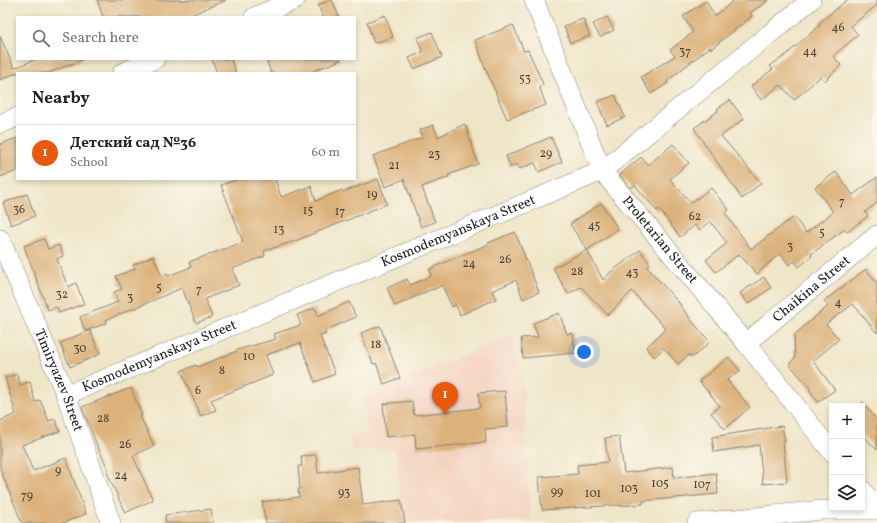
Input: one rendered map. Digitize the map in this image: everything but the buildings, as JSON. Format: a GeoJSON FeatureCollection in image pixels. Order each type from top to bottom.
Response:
{"type":"FeatureCollection","features":[{"type":"Feature","properties":{"kind":"street"},"geometry":{"type":"LineString","coordinates":[[256,16],[295,0]]}},
{"type":"Feature","properties":{"kind":"street","name":"Proletarian Street"},"geometry":{"type":"LineString","coordinates":[[534,0],[602,171],[746,343],[829,448]]}},
{"type":"Feature","properties":{"kind":"street","name":"Kosmodemyanskaya Street"},"geometry":{"type":"LineString","coordinates":[[66,395],[602,171],[811,0]]}},
{"type":"Feature","properties":{"kind":"street"},"geometry":{"type":"LineString","coordinates":[[124,72],[153,60]]}},
{"type":"Feature","properties":{"kind":"street"},"geometry":{"type":"LineString","coordinates":[[0,124],[16,117]]}},
{"type":"Feature","properties":{"kind":"street","name":"Chaikina Street"},"geometry":{"type":"LineString","coordinates":[[746,343],[877,235]]}},
{"type":"Feature","properties":{"kind":"street","name":"Timiryazev Street"},"geometry":{"type":"LineString","coordinates":[[0,240],[66,395],[111,523]]}},
{"type":"Feature","properties":{"kind":"street"},"geometry":{"type":"LineString","coordinates":[[697,523],[823,517],[877,509],[865,494]]}},
{"type":"Feature","properties":{"kind":"shaded area"},"geometry":{"type":"Polygon","coordinates":[[[511,335],[524,392],[530,519],[488,523],[402,523],[396,450],[351,451],[351,436],[368,432],[363,397],[511,335]]]}},
{"type":"Feature","properties":{"kind":"place","name":"Детский сад №36"},"geometry":{"type":"Point","coordinates":[445,415]}}]}
